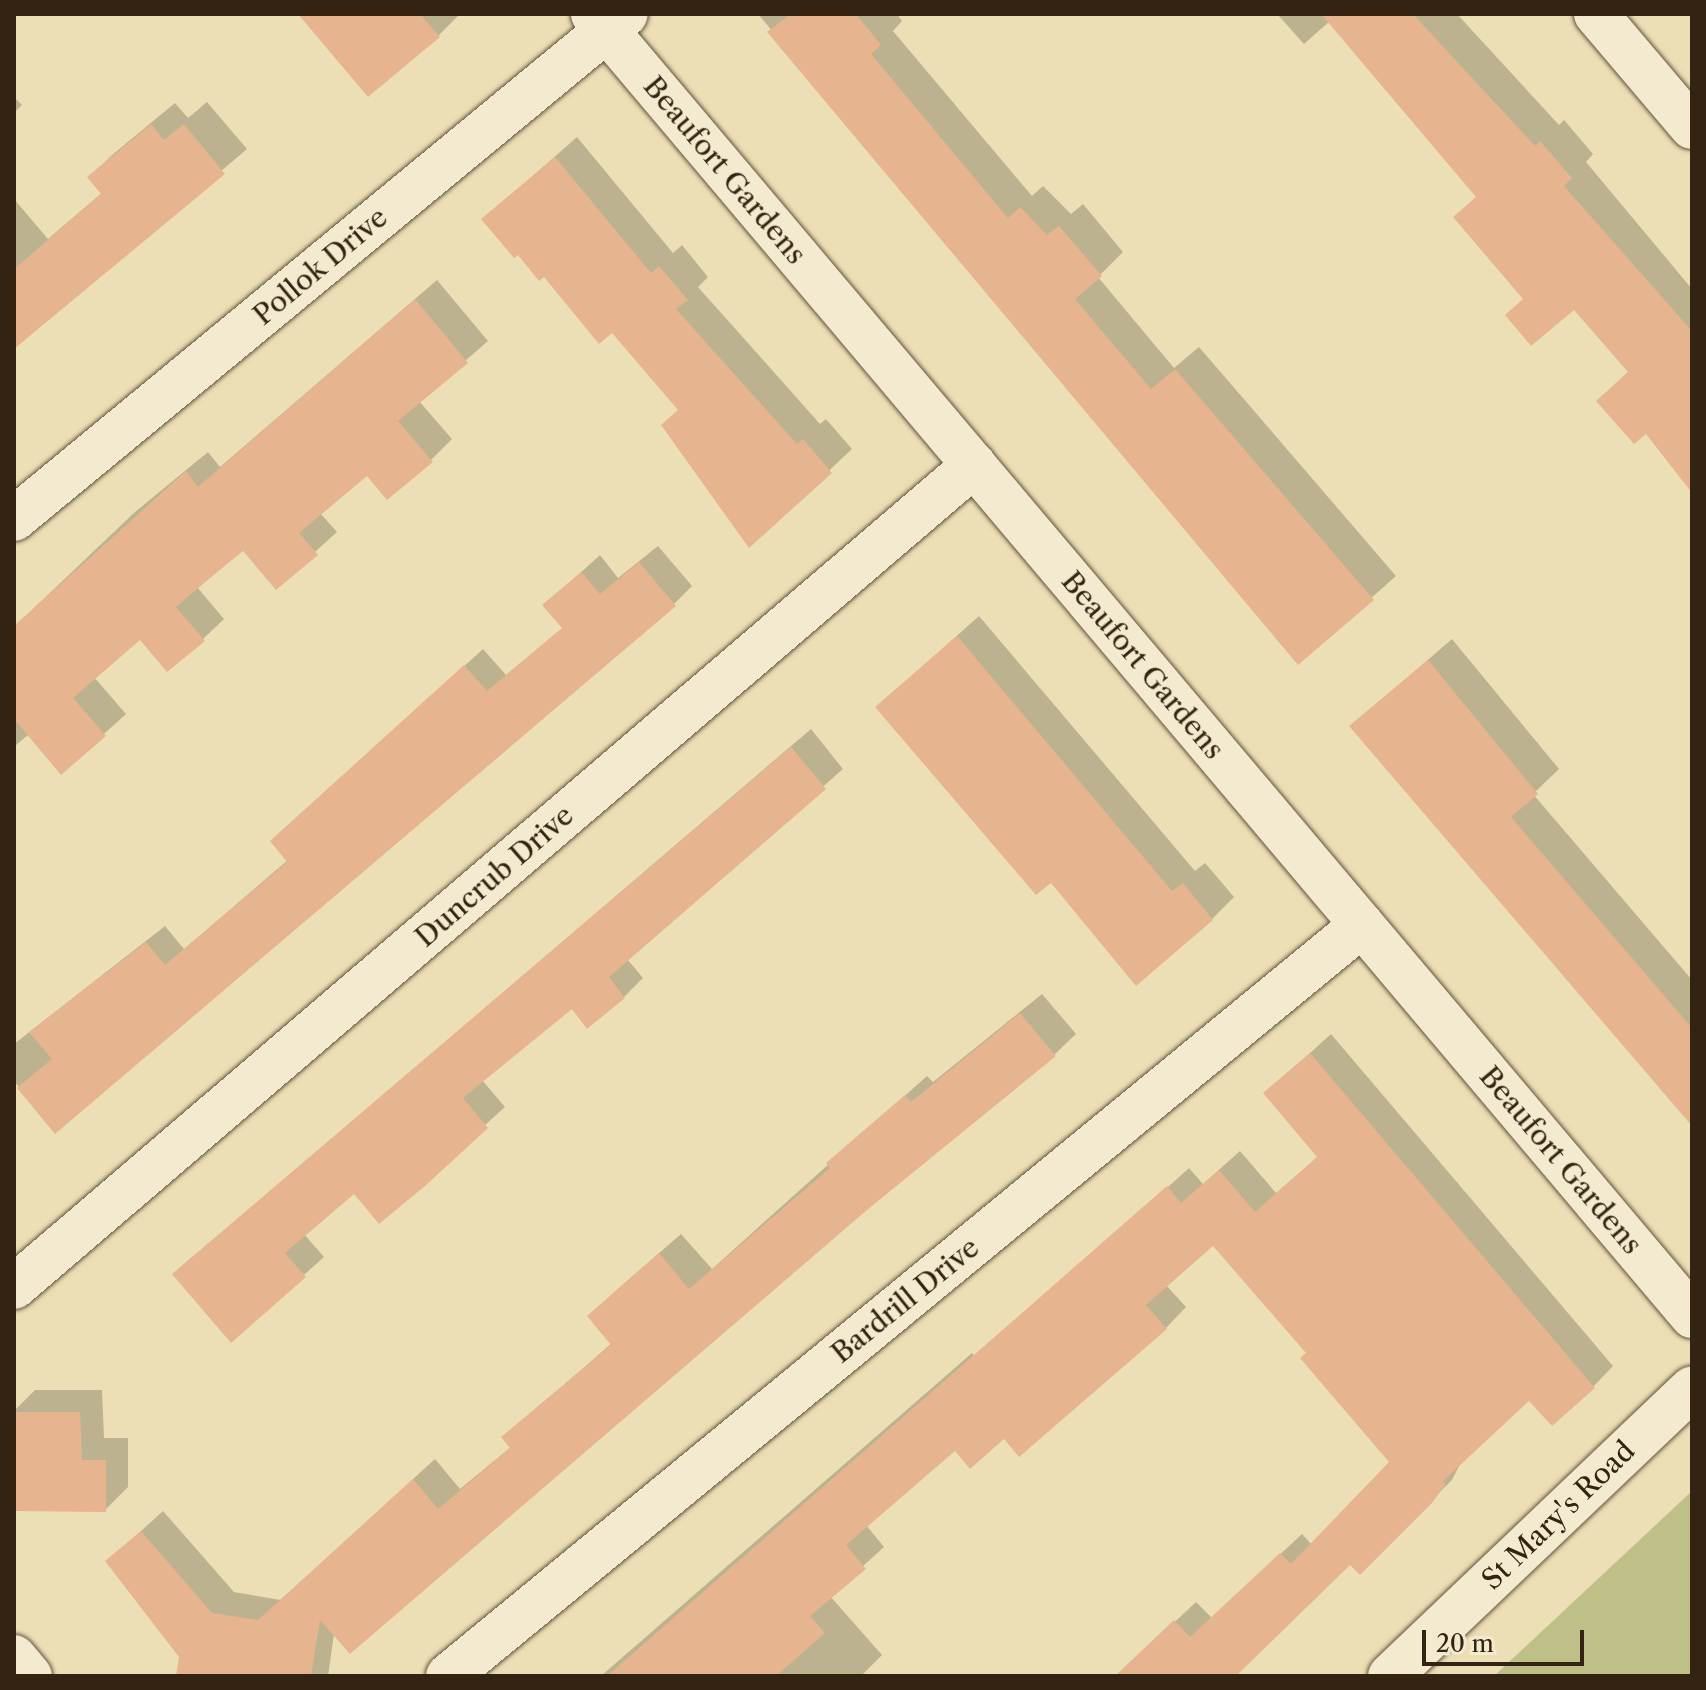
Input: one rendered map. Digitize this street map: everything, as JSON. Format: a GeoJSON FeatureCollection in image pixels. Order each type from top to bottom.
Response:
{"type":"FeatureCollection","features":[{"type":"Feature","properties":{"kind":"street"},"geometry":{"type":"LineString","coordinates":[[1596,14],[1692,127]]}},
{"type":"Feature","properties":{"kind":"street","name":"Beaufort Gardens"},"geometry":{"type":"LineString","coordinates":[[609,19],[974,465],[1692,1316]]}},
{"type":"Feature","properties":{"kind":"street","name":"Pollok Drive"},"geometry":{"type":"LineString","coordinates":[[16,513],[609,19]]}},
{"type":"Feature","properties":{"kind":"street","name":"Duncrub Drive"},"geometry":{"type":"LineString","coordinates":[[14,1287],[974,465]]}},
{"type":"Feature","properties":{"kind":"street","name":"Bardrill Drive"},"geometry":{"type":"LineString","coordinates":[[448,1676],[1362,925]]}},
{"type":"Feature","properties":{"kind":"street","name":"St Mary's Road"},"geometry":{"type":"LineString","coordinates":[[1390,1676],[1692,1388]]}},
{"type":"Feature","properties":{"kind":"street"},"geometry":{"type":"LineString","coordinates":[[14,1657],[30,1676]]}},
{"type":"Feature","properties":{"kind":"green space"},"geometry":{"type":"Polygon","coordinates":[[[1692,1491],[1692,1676],[1494,1676],[1692,1491]]]}},
{"type":"Feature","properties":{"kind":"building"},"geometry":{"type":"Polygon","coordinates":[[[298,14],[420,14],[440,37],[368,97],[298,14]]]}},
{"type":"Feature","properties":{"kind":"building"},"geometry":{"type":"Polygon","coordinates":[[[791,14],[856,14],[881,45],[871,54],[1008,218],[1020,207],[1047,235],[1059,226],[1102,276],[1075,299],[1151,389],[1175,369],[1374,600],[1298,665],[767,32],[791,14]]]}},
{"type":"Feature","properties":{"kind":"building"},"geometry":{"type":"Polygon","coordinates":[[[1321,14],[1413,14],[1535,146],[1540,141],[1572,178],[1564,186],[1692,331],[1692,493],[1646,434],[1634,444],[1596,401],[1628,372],[1574,310],[1531,346],[1505,315],[1523,299],[1453,217],[1476,197],[1321,14]]]}},
{"type":"Feature","properties":{"kind":"building"},"geometry":{"type":"Polygon","coordinates":[[[151,124],[164,140],[184,124],[225,174],[14,349],[14,269],[101,194],[87,177],[151,124]]]}},
{"type":"Feature","properties":{"kind":"building"},"geometry":{"type":"Polygon","coordinates":[[[555,157],[651,273],[659,266],[688,300],[676,309],[797,444],[803,439],[832,473],[749,548],[661,425],[678,410],[612,333],[599,344],[544,277],[539,281],[518,255],[514,258],[481,219],[555,157]]]}},
{"type":"Feature","properties":{"kind":"building"},"geometry":{"type":"Polygon","coordinates":[[[415,299],[468,363],[398,421],[433,462],[387,500],[367,476],[299,533],[318,555],[276,590],[243,551],[210,578],[176,607],[205,641],[167,672],[140,640],[73,698],[106,736],[61,775],[14,719],[14,626],[186,471],[198,487],[415,299]]]}},
{"type":"Feature","properties":{"kind":"building"},"geometry":{"type":"Polygon","coordinates":[[[639,562],[676,606],[55,1134],[17,1088],[52,1059],[29,1032],[146,942],[165,965],[287,862],[270,841],[464,665],[487,691],[562,628],[542,605],[581,572],[600,594],[639,562]]]}},
{"type":"Feature","properties":{"kind":"building"},"geometry":{"type":"Polygon","coordinates":[[[957,636],[1172,891],[1183,883],[1213,920],[1136,986],[1051,883],[1036,895],[875,707],[957,636]]]}},
{"type":"Feature","properties":{"kind":"building"},"geometry":{"type":"Polygon","coordinates":[[[1428,660],[1538,794],[1511,817],[1692,1028],[1692,1126],[1349,726],[1428,660]]]}},
{"type":"Feature","properties":{"kind":"building"},"geometry":{"type":"Polygon","coordinates":[[[791,747],[826,789],[609,977],[625,998],[587,1029],[572,1009],[463,1098],[488,1128],[425,1186],[379,1224],[354,1194],[285,1253],[306,1277],[231,1343],[172,1274],[791,747]]]}},
{"type":"Feature","properties":{"kind":"building"},"geometry":{"type":"Polygon","coordinates":[[[1020,1013],[1056,1056],[867,1210],[350,1654],[320,1620],[311,1676],[176,1676],[179,1657],[105,1561],[141,1531],[212,1613],[258,1620],[413,1479],[438,1509],[510,1448],[501,1437],[611,1345],[587,1316],[659,1253],[689,1289],[830,1168],[826,1163],[905,1095],[911,1102],[1020,1013]]]}},
{"type":"Feature","properties":{"kind":"building"},"geometry":{"type":"Polygon","coordinates":[[[1310,1053],[1595,1388],[1552,1426],[1529,1401],[1443,1481],[1446,1484],[1432,1503],[1360,1575],[1350,1565],[1236,1676],[1115,1676],[1174,1620],[1190,1637],[1280,1553],[1291,1564],[1389,1462],[1300,1358],[1306,1353],[1213,1246],[1146,1305],[1167,1329],[1019,1457],[1004,1439],[970,1469],[955,1451],[846,1545],[866,1569],[810,1616],[825,1633],[776,1676],[607,1676],[1167,1186],[1181,1203],[1219,1170],[1255,1212],[1317,1157],[1263,1093],[1310,1053]]]}},
{"type":"Feature","properties":{"kind":"building"},"geometry":{"type":"Polygon","coordinates":[[[14,1412],[80,1412],[82,1460],[106,1460],[106,1512],[14,1511],[14,1412]]]}}]}
